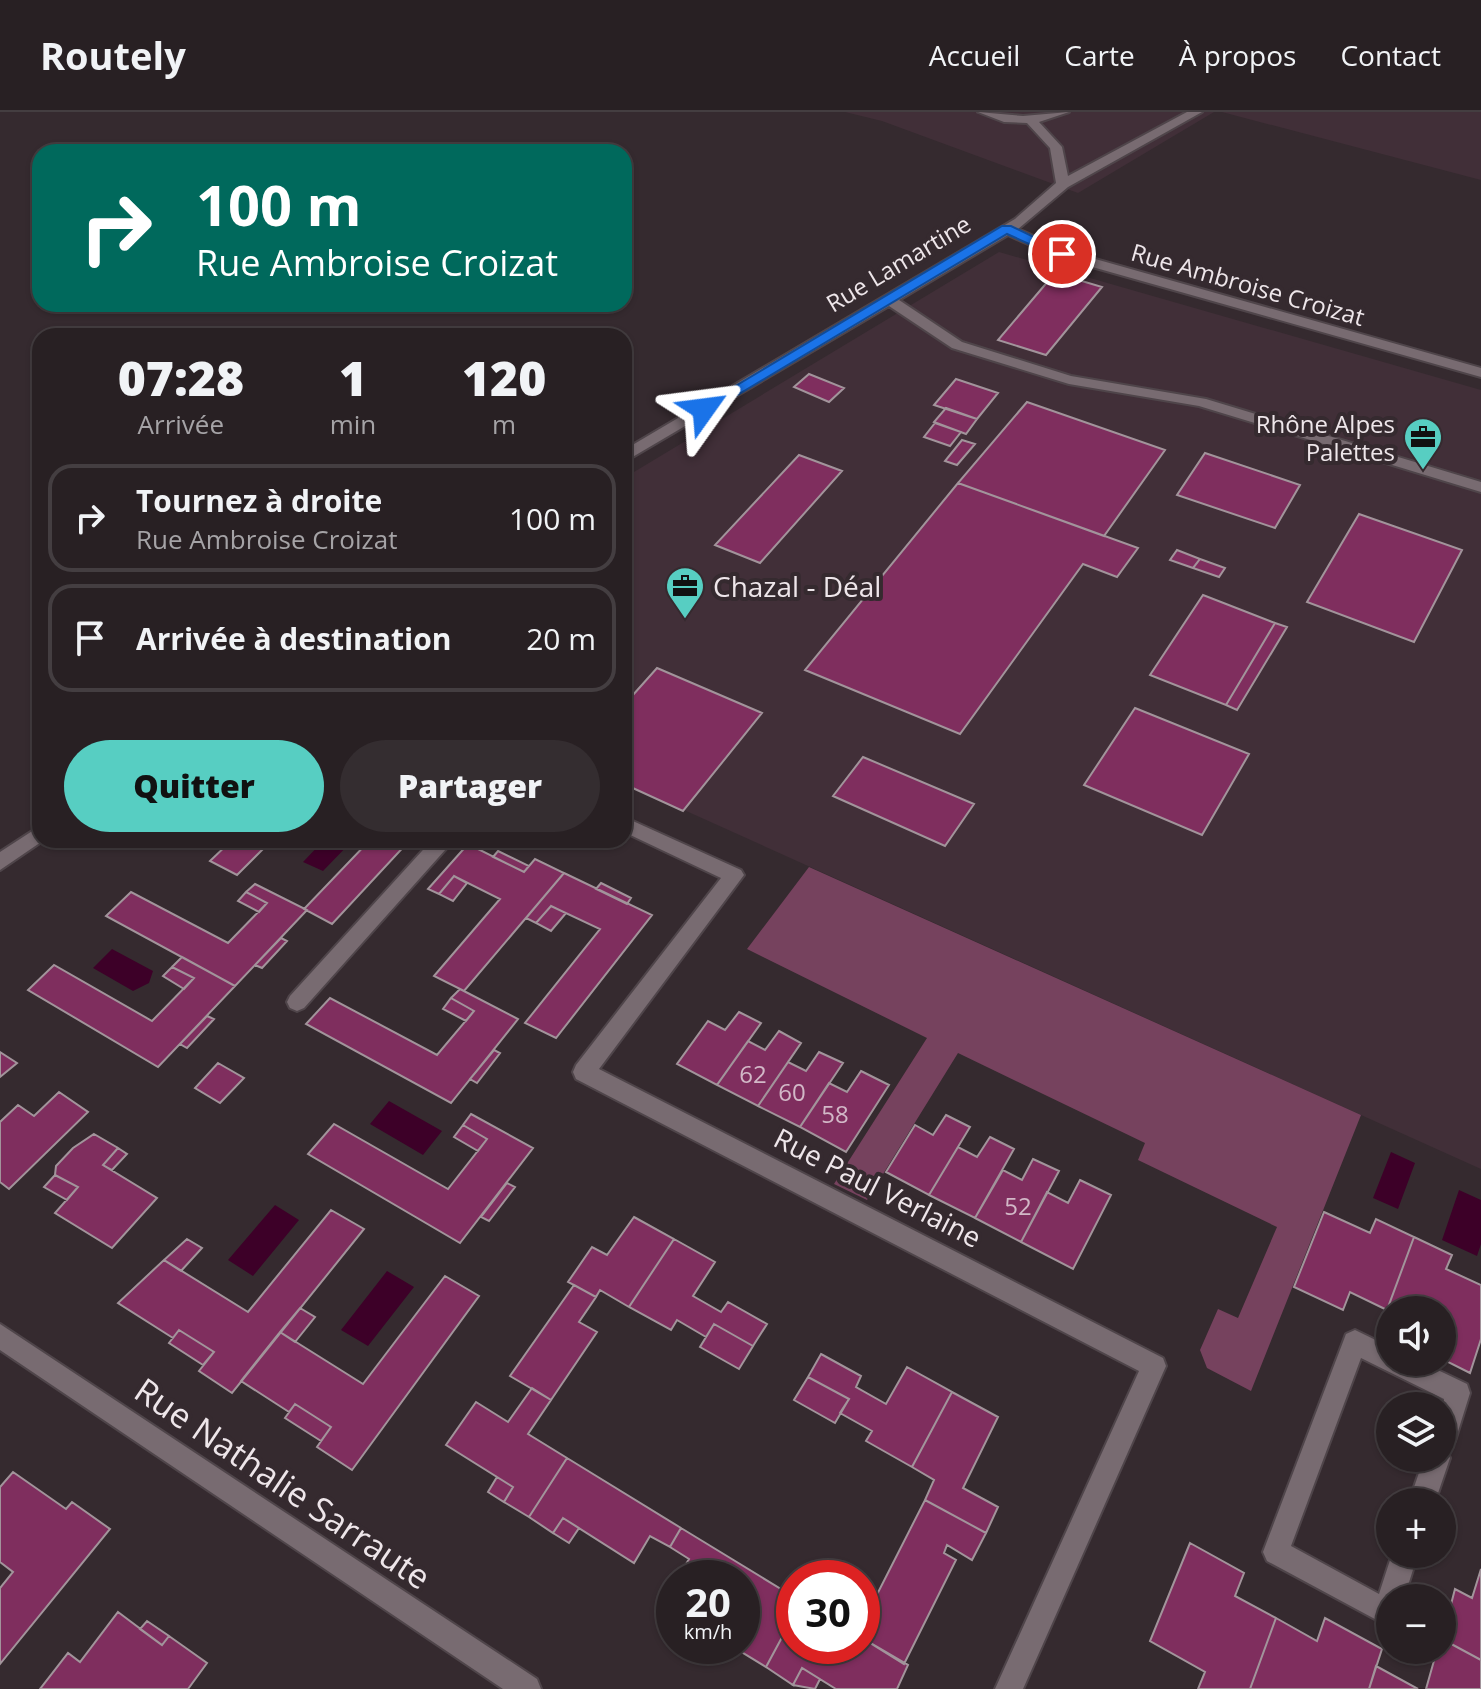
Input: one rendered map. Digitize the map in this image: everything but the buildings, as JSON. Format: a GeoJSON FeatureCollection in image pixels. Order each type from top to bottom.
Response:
{"type":"FeatureCollection","features":[{"type":"Feature","properties":{"kind":"street"},"geometry":{"type":"LineString","coordinates":[[984,112],[1003,120],[1032,122],[1063,112]]}},
{"type":"Feature","properties":{"kind":"street","name":"Rue Lamartine"},"geometry":{"type":"LineString","coordinates":[[632,452],[1020,222],[1063,184],[1196,112]]}},
{"type":"Feature","properties":{"kind":"street"},"geometry":{"type":"LineString","coordinates":[[1032,122],[1056,147],[1063,184]]}},
{"type":"Feature","properties":{"kind":"street","name":"Rue Ambroise Croizat"},"geometry":{"type":"LineString","coordinates":[[1006,229],[1062,254],[1481,373]]}},
{"type":"Feature","properties":{"kind":"street"},"geometry":{"type":"LineString","coordinates":[[889,299],[957,345],[1069,380],[1201,402],[1481,487]]}},
{"type":"Feature","properties":{"kind":"street","name":"Rue Paul Verlaine"},"geometry":{"type":"LineString","coordinates":[[632,828],[734,875],[584,1072],[1154,1366],[1009,1689]]}},
{"type":"Feature","properties":{"kind":"street"},"geometry":{"type":"LineString","coordinates":[[0,862],[32,839]]}},
{"type":"Feature","properties":{"kind":"street"},"geometry":{"type":"LineString","coordinates":[[297,1002],[437,848]]}},
{"type":"Feature","properties":{"kind":"street","name":"Rue Nathalie Sarraute"},"geometry":{"type":"LineString","coordinates":[[0,1336],[527,1689]]}},
{"type":"Feature","properties":{"kind":"street"},"geometry":{"type":"LineString","coordinates":[[1376,1352],[1355,1342],[1276,1552],[1376,1607]]}},
{"type":"Feature","properties":{"kind":"street"},"geometry":{"type":"LineString","coordinates":[[1424,1376],[1456,1392]]}},
{"type":"Feature","properties":{"kind":"shaded area"},"geometry":{"type":"Polygon","coordinates":[[[845,112],[1214,112],[1078,193],[882,121],[845,112]]]}},
{"type":"Feature","properties":{"kind":"shaded area"},"geometry":{"type":"Polygon","coordinates":[[[1222,112],[1481,112],[1481,180],[1222,112]]]}},
{"type":"Feature","properties":{"kind":"shaded area"},"geometry":{"type":"Polygon","coordinates":[[[999,252],[1481,390],[1481,1169],[632,787],[632,473],[999,252]]]}},
{"type":"Feature","properties":{"kind":"shaded area"},"geometry":{"type":"Polygon","coordinates":[[[316,848],[345,848],[323,871],[303,862],[316,848]]]}},
{"type":"Feature","properties":{"kind":"shaded area"},"geometry":{"type":"Polygon","coordinates":[[[809,867],[1361,1115],[1251,1391],[1207,1368],[1200,1350],[1218,1309],[1238,1318],[1277,1227],[1138,1160],[1145,1143],[958,1053],[867,1200],[834,1184],[927,1038],[747,949],[809,867]]]}},
{"type":"Feature","properties":{"kind":"shaded area"},"geometry":{"type":"Polygon","coordinates":[[[112,949],[153,971],[149,983],[133,991],[93,968],[112,949]]]}},
{"type":"Feature","properties":{"kind":"shaded area"},"geometry":{"type":"Polygon","coordinates":[[[389,1101],[442,1131],[423,1155],[370,1124],[389,1101]]]}},
{"type":"Feature","properties":{"kind":"shaded area"},"geometry":{"type":"Polygon","coordinates":[[[1391,1152],[1415,1163],[1398,1209],[1373,1198],[1391,1152]]]}},
{"type":"Feature","properties":{"kind":"shaded area"},"geometry":{"type":"Polygon","coordinates":[[[1459,1190],[1481,1200],[1481,1244],[1477,1256],[1442,1240],[1459,1190]]]}},
{"type":"Feature","properties":{"kind":"shaded area"},"geometry":{"type":"Polygon","coordinates":[[[275,1205],[299,1220],[253,1276],[228,1260],[275,1205]]]}},
{"type":"Feature","properties":{"kind":"shaded area"},"geometry":{"type":"Polygon","coordinates":[[[387,1271],[414,1287],[368,1346],[341,1330],[387,1271]]]}},
{"type":"Feature","properties":{"kind":"place","name":"Rhône Alpes Palettes"},"geometry":{"type":"Point","coordinates":[1423,471]}},
{"type":"Feature","properties":{"kind":"place","name":"Chazal - Déal"},"geometry":{"type":"Point","coordinates":[685,620]}},
{"type":"Feature","properties":{"kind":"route"},"geometry":{"type":"LineString","coordinates":[[704,409],[1006,229],[1062,254]]}}]}
